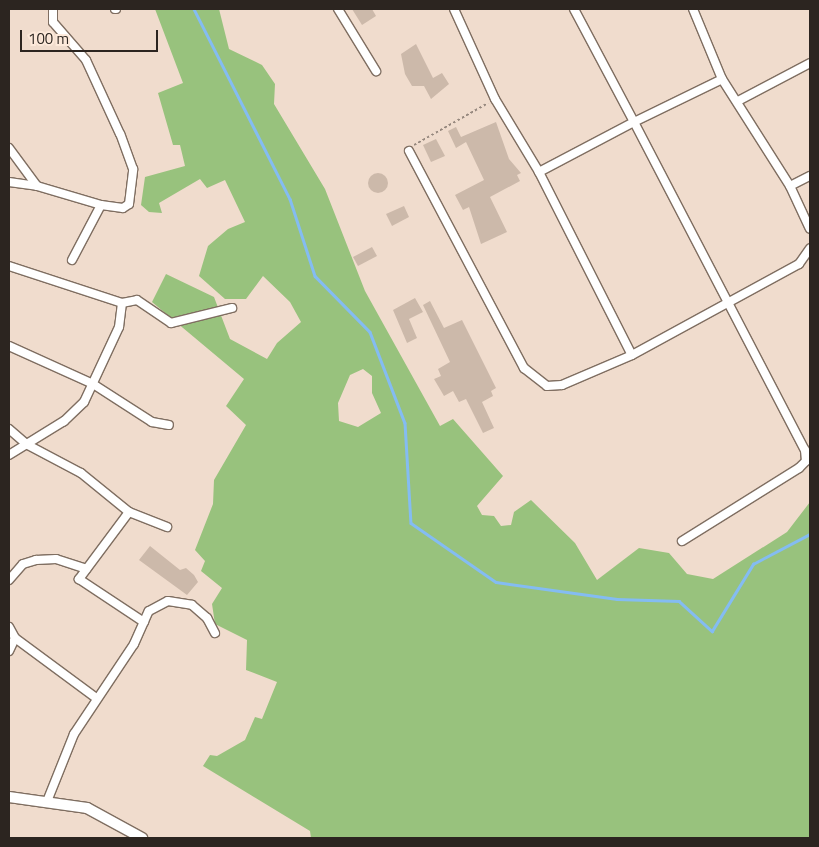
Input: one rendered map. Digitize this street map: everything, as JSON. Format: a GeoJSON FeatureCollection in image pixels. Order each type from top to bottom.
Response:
{"type":"FeatureCollection","features":[{"type":"Feature","properties":{"kind":"street"},"geometry":{"type":"LineString","coordinates":[[9,182],[37,186],[101,205],[124,208],[129,204],[133,170],[86,60],[53,22],[53,9]]}},
{"type":"Feature","properties":{"kind":"street"},"geometry":{"type":"LineString","coordinates":[[338,9],[376,71]]}},
{"type":"Feature","properties":{"kind":"street"},"geometry":{"type":"LineString","coordinates":[[454,9],[495,99],[539,172],[632,356]]}},
{"type":"Feature","properties":{"kind":"street"},"geometry":{"type":"LineString","coordinates":[[693,9],[722,79],[738,101],[790,186],[810,229]]}},
{"type":"Feature","properties":{"kind":"street"},"geometry":{"type":"LineString","coordinates":[[576,10],[727,304],[805,450],[806,462],[682,541]]}},
{"type":"Feature","properties":{"kind":"street"},"geometry":{"type":"LineString","coordinates":[[738,101],[810,63]]}},
{"type":"Feature","properties":{"kind":"street"},"geometry":{"type":"LineString","coordinates":[[539,172],[634,122],[722,79]]}},
{"type":"Feature","properties":{"kind":"street"},"geometry":{"type":"LineString","coordinates":[[9,148],[37,186]]}},
{"type":"Feature","properties":{"kind":"street"},"geometry":{"type":"LineString","coordinates":[[410,151],[524,368],[536,380],[547,386],[562,385],[632,356],[799,264],[810,248]]}},
{"type":"Feature","properties":{"kind":"street"},"geometry":{"type":"LineString","coordinates":[[790,186],[810,176]]}},
{"type":"Feature","properties":{"kind":"street"},"geometry":{"type":"LineString","coordinates":[[72,260],[101,205]]}},
{"type":"Feature","properties":{"kind":"street"},"geometry":{"type":"LineString","coordinates":[[9,266],[122,304],[136,300],[170,323],[232,308]]}},
{"type":"Feature","properties":{"kind":"street"},"geometry":{"type":"LineString","coordinates":[[9,455],[75,412],[93,384],[119,327],[122,304]]}},
{"type":"Feature","properties":{"kind":"street"},"geometry":{"type":"LineString","coordinates":[[9,346],[93,384],[152,422],[170,424]]}},
{"type":"Feature","properties":{"kind":"street"},"geometry":{"type":"LineString","coordinates":[[9,429],[26,444],[81,473],[129,512],[167,527]]}},
{"type":"Feature","properties":{"kind":"street"},"geometry":{"type":"LineString","coordinates":[[129,512],[86,569],[81,584],[144,622]]}},
{"type":"Feature","properties":{"kind":"street"},"geometry":{"type":"LineString","coordinates":[[9,580],[23,564],[36,560],[56,559],[86,569]]}},
{"type":"Feature","properties":{"kind":"street"},"geometry":{"type":"LineString","coordinates":[[48,799],[74,734],[144,622],[159,602],[168,601],[200,611],[216,633]]}},
{"type":"Feature","properties":{"kind":"street"},"geometry":{"type":"LineString","coordinates":[[9,627],[15,638],[96,698]]}},
{"type":"Feature","properties":{"kind":"street"},"geometry":{"type":"LineString","coordinates":[[9,650],[15,638]]}},
{"type":"Feature","properties":{"kind":"street"},"geometry":{"type":"LineString","coordinates":[[9,796],[48,799],[87,808],[142,838]]}},
{"type":"Feature","properties":{"kind":"path"},"geometry":{"type":"LineString","coordinates":[[410,151],[425,136],[495,99]]}},
{"type":"Feature","properties":{"kind":"green space"},"geometry":{"type":"Polygon","coordinates":[[[155,9],[219,9],[229,49],[262,65],[275,84],[274,104],[325,189],[365,291],[440,426],[453,419],[503,476],[477,506],[482,515],[494,516],[501,526],[511,525],[514,512],[531,500],[575,543],[597,580],[639,548],[669,553],[687,574],[713,579],[787,532],[810,502],[810,838],[311,838],[310,831],[203,766],[210,755],[217,756],[245,740],[255,717],[262,719],[277,682],[246,670],[247,640],[215,624],[212,604],[222,588],[201,571],[205,561],[195,550],[213,504],[214,480],[246,425],[226,406],[244,379],[152,302],[166,274],[214,297],[230,339],[267,359],[277,343],[301,322],[290,302],[263,276],[246,299],[225,299],[199,276],[208,246],[228,229],[245,222],[225,180],[207,188],[200,179],[159,203],[162,213],[149,212],[141,205],[145,177],[185,166],[180,145],[173,145],[158,93],[183,83],[155,9]],[[363,369],[350,375],[338,403],[339,421],[358,427],[381,413],[372,393],[372,376],[363,369]]]}},
{"type":"Feature","properties":{"kind":"building"},"geometry":{"type":"Polygon","coordinates":[[[352,9],[372,9],[376,16],[362,25],[352,9]]]}},
{"type":"Feature","properties":{"kind":"building"},"geometry":{"type":"Polygon","coordinates":[[[416,44],[433,78],[442,73],[449,84],[431,99],[424,86],[412,86],[405,74],[401,54],[416,44]]]}},
{"type":"Feature","properties":{"kind":"building"},"geometry":{"type":"Polygon","coordinates":[[[496,122],[509,159],[521,173],[517,175],[520,181],[490,197],[507,232],[481,244],[469,207],[463,210],[455,195],[484,180],[466,142],[456,148],[448,131],[456,127],[461,137],[496,122]]]}},
{"type":"Feature","properties":{"kind":"building"},"geometry":{"type":"Polygon","coordinates":[[[436,139],[445,156],[431,162],[423,145],[436,139]]]}},
{"type":"Feature","properties":{"kind":"building"},"geometry":{"type":"Polygon","coordinates":[[[378,173],[385,176],[388,183],[385,190],[378,193],[371,190],[368,183],[371,176],[378,173]]]}},
{"type":"Feature","properties":{"kind":"building"},"geometry":{"type":"Polygon","coordinates":[[[404,206],[409,217],[392,226],[386,214],[404,206]]]}},
{"type":"Feature","properties":{"kind":"building"},"geometry":{"type":"Polygon","coordinates":[[[372,247],[377,256],[358,266],[353,257],[372,247]]]}},
{"type":"Feature","properties":{"kind":"building"},"geometry":{"type":"Polygon","coordinates":[[[415,298],[423,312],[409,319],[417,338],[407,343],[393,310],[415,298]]]}},
{"type":"Feature","properties":{"kind":"building"},"geometry":{"type":"Polygon","coordinates":[[[430,301],[444,328],[462,320],[496,388],[491,391],[493,396],[482,402],[494,428],[483,433],[466,399],[459,402],[453,391],[444,396],[434,379],[441,376],[438,369],[450,362],[423,305],[430,301]]]}},
{"type":"Feature","properties":{"kind":"building"},"geometry":{"type":"Polygon","coordinates":[[[150,546],[180,570],[186,568],[194,575],[198,582],[187,595],[139,560],[150,546]]]}},
{"type":"Feature","properties":{"kind":"waterway"},"geometry":{"type":"LineString","coordinates":[[194,9],[290,199],[315,276],[370,332],[405,423],[411,523],[496,582],[617,599],[679,601],[712,631],[753,564],[810,534]]}}]}
